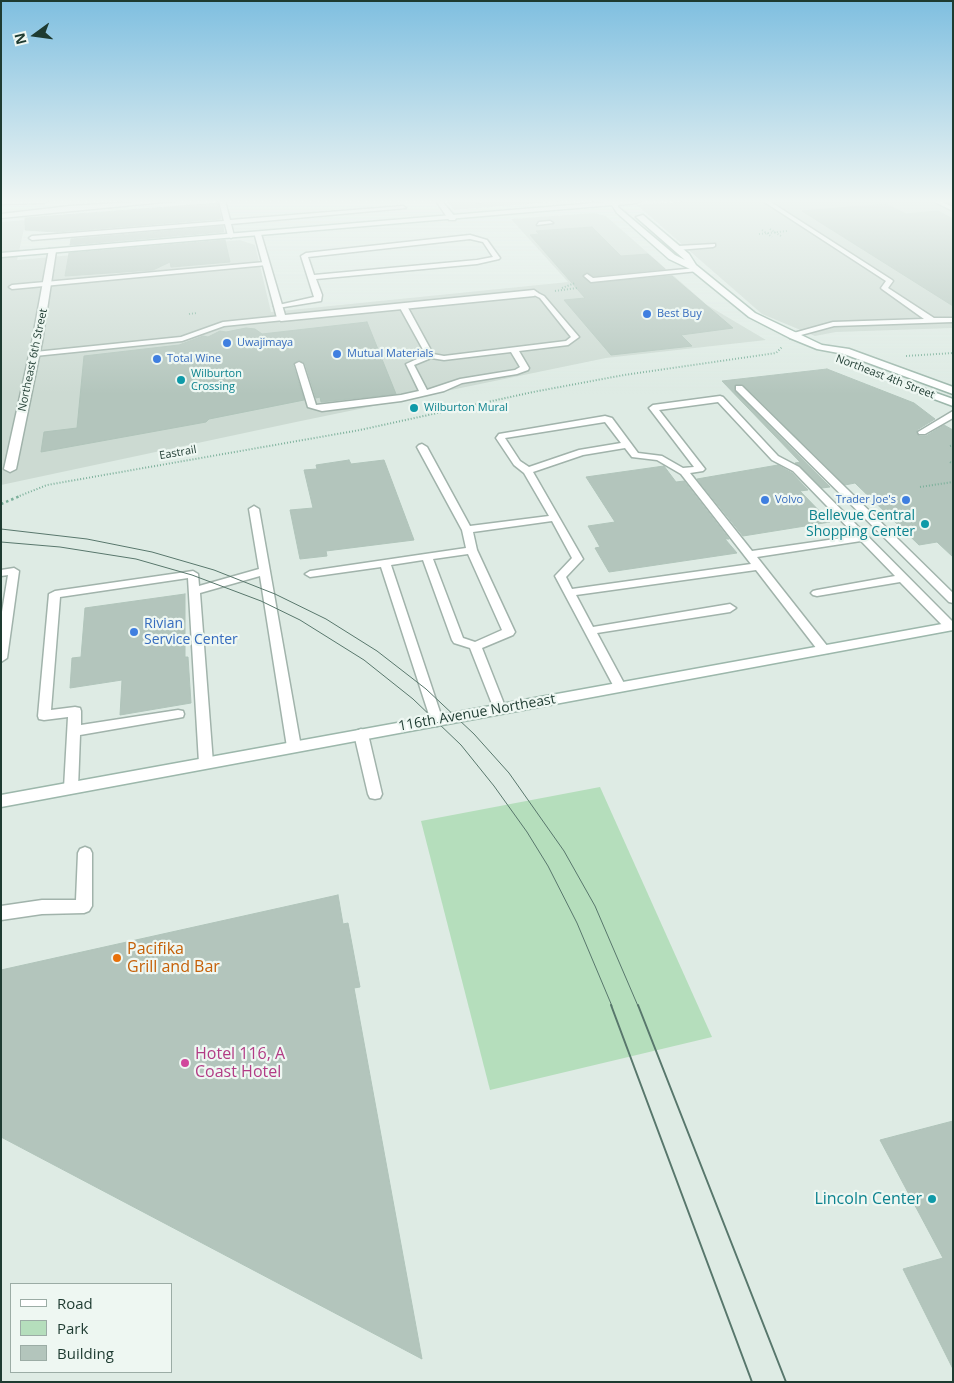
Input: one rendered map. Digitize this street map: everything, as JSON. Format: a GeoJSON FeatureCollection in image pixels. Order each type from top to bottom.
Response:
{"type":"FeatureCollection","features":[{"type":"Feature","properties":{"kind":"main road","name":"Northeast 6th Street"},"geometry":{"type":"LineString","coordinates":[[6,470],[35,354],[50,266]]}},
{"type":"Feature","properties":{"kind":"main road"},"geometry":{"type":"LineString","coordinates":[[266,266],[281,318],[534,293]]}},
{"type":"Feature","properties":{"kind":"main road","name":"Northeast 4th Street"},"geometry":{"type":"LineString","coordinates":[[690,266],[695,268]]}},
{"type":"Feature","properties":{"kind":"main road","name":"Northeast 4th Street"},"geometry":{"type":"LineString","coordinates":[[693,266],[752,315],[792,336],[820,347],[846,352],[953,391]]}},
{"type":"Feature","properties":{"kind":"main road","name":"Northeast 4th Street"},"geometry":{"type":"LineString","coordinates":[[820,347],[826,354],[953,403]]}},
{"type":"Feature","properties":{"kind":"main road","name":"116th Avenue Northeast"},"geometry":{"type":"LineString","coordinates":[[1,800],[952,626]]}},
{"type":"Feature","properties":{"kind":"lane"},"geometry":{"type":"LineString","coordinates":[[12,286],[249,266]]}},
{"type":"Feature","properties":{"kind":"lane"},"geometry":{"type":"LineString","coordinates":[[278,306],[318,299],[308,266]]}},
{"type":"Feature","properties":{"kind":"lane"},"geometry":{"type":"LineString","coordinates":[[312,277],[433,266]]}},
{"type":"Feature","properties":{"kind":"lane"},"geometry":{"type":"LineString","coordinates":[[866,266],[890,281],[884,288],[931,320]]}},
{"type":"Feature","properties":{"kind":"lane"},"geometry":{"type":"LineString","coordinates":[[587,276],[591,280],[621,275],[695,268]]}},
{"type":"Feature","properties":{"kind":"lane"},"geometry":{"type":"LineString","coordinates":[[424,393],[410,364],[430,356],[444,358],[568,344],[575,337],[542,296],[534,293]]}},
{"type":"Feature","properties":{"kind":"lane"},"geometry":{"type":"LineString","coordinates":[[403,306],[430,356]]}},
{"type":"Feature","properties":{"kind":"lane"},"geometry":{"type":"LineString","coordinates":[[35,354],[182,340],[223,324],[281,318]]}},
{"type":"Feature","properties":{"kind":"lane"},"geometry":{"type":"LineString","coordinates":[[792,336],[833,324],[953,320]]}},
{"type":"Feature","properties":{"kind":"lane"},"geometry":{"type":"LineString","coordinates":[[299,364],[312,407],[322,408],[424,393],[441,389],[460,381],[517,372],[525,368],[514,350]]}},
{"type":"Feature","properties":{"kind":"lane"},"geometry":{"type":"LineString","coordinates":[[739,388],[835,478],[953,600]]}},
{"type":"Feature","properties":{"kind":"lane"},"geometry":{"type":"LineString","coordinates":[[620,687],[560,576],[578,559],[528,472],[517,463],[500,438],[502,436],[605,419],[609,420],[635,455],[659,458],[681,471],[700,469],[653,408],[720,399],[775,458],[796,469],[952,626]]}},
{"type":"Feature","properties":{"kind":"lane"},"geometry":{"type":"LineString","coordinates":[[922,432],[953,414]]}},
{"type":"Feature","properties":{"kind":"lane"},"geometry":{"type":"LineString","coordinates":[[528,472],[555,460],[582,452],[627,445]]}},
{"type":"Feature","properties":{"kind":"lane"},"geometry":{"type":"LineString","coordinates":[[422,447],[467,530],[472,550],[508,632],[475,646],[458,640],[427,556]]}},
{"type":"Feature","properties":{"kind":"lane"},"geometry":{"type":"LineString","coordinates":[[684,471],[824,650]]}},
{"type":"Feature","properties":{"kind":"lane"},"geometry":{"type":"LineString","coordinates":[[254,509],[294,747]]}},
{"type":"Feature","properties":{"kind":"lane"},"geometry":{"type":"LineString","coordinates":[[467,530],[555,518]]}},
{"type":"Feature","properties":{"kind":"lane"},"geometry":{"type":"LineString","coordinates":[[750,555],[863,538]]}},
{"type":"Feature","properties":{"kind":"lane"},"geometry":{"type":"LineString","coordinates":[[310,574],[472,550]]}},
{"type":"Feature","properties":{"kind":"lane"},"geometry":{"type":"LineString","coordinates":[[385,562],[437,720]]}},
{"type":"Feature","properties":{"kind":"lane"},"geometry":{"type":"LineString","coordinates":[[568,593],[759,566]]}},
{"type":"Feature","properties":{"kind":"lane"},"geometry":{"type":"LineString","coordinates":[[1,573],[14,571],[1,658]]}},
{"type":"Feature","properties":{"kind":"lane"},"geometry":{"type":"LineString","coordinates":[[193,591],[264,571]]}},
{"type":"Feature","properties":{"kind":"lane"},"geometry":{"type":"LineString","coordinates":[[71,788],[75,711],[44,716],[56,594],[193,574],[206,763]]}},
{"type":"Feature","properties":{"kind":"lane"},"geometry":{"type":"LineString","coordinates":[[817,592],[903,578]]}},
{"type":"Feature","properties":{"kind":"lane"},"geometry":{"type":"LineString","coordinates":[[589,631],[730,608]]}},
{"type":"Feature","properties":{"kind":"lane"},"geometry":{"type":"LineString","coordinates":[[475,646],[500,709]]}},
{"type":"Feature","properties":{"kind":"lane"},"geometry":{"type":"LineString","coordinates":[[74,731],[178,714]]}},
{"type":"Feature","properties":{"kind":"lane"},"geometry":{"type":"LineString","coordinates":[[361,734],[375,794]]}},
{"type":"Feature","properties":{"kind":"lane"},"geometry":{"type":"LineString","coordinates":[[1,913],[42,907],[84,906],[85,853]]}},
{"type":"Feature","properties":{"kind":"path"},"geometry":{"type":"LineString","coordinates":[[573,284],[561,290],[577,288]]}},
{"type":"Feature","properties":{"kind":"path"},"geometry":{"type":"LineString","coordinates":[[189,314],[197,313]]}},
{"type":"Feature","properties":{"kind":"path","name":"Eastrail"},"geometry":{"type":"LineString","coordinates":[[1,504],[47,485],[360,430],[533,392],[615,377],[776,353],[782,346]]}},
{"type":"Feature","properties":{"kind":"path"},"geometry":{"type":"LineString","coordinates":[[897,356],[953,353]]}},
{"type":"Feature","properties":{"kind":"path"},"geometry":{"type":"LineString","coordinates":[[920,487],[953,482]]}},
{"type":"Feature","properties":{"kind":"shaded area"},"geometry":{"type":"Polygon","coordinates":[[[1,266],[260,266],[271,312],[568,282],[553,266],[662,266],[707,305],[766,340],[606,358],[1,485],[1,266]]]}},
{"type":"Feature","properties":{"kind":"shaded area"},"geometry":{"type":"Polygon","coordinates":[[[706,266],[953,266],[953,328],[836,332],[815,336],[762,314],[706,266]]]}},
{"type":"Feature","properties":{"kind":"green space"},"geometry":{"type":"Polygon","coordinates":[[[600,787],[712,1037],[490,1090],[421,821],[600,787]]]}},
{"type":"Feature","properties":{"kind":"building"},"geometry":{"type":"Polygon","coordinates":[[[67,266],[162,266],[153,270],[65,276],[67,266]]]}},
{"type":"Feature","properties":{"kind":"building","name":"Best Buy"},"geometry":{"type":"Polygon","coordinates":[[[557,266],[661,266],[665,269],[593,276],[586,272],[582,276],[590,283],[672,276],[733,328],[681,335],[692,346],[611,355],[564,300],[585,298],[557,266]]]}},
{"type":"Feature","properties":{"kind":"building"},"geometry":{"type":"Polygon","coordinates":[[[889,266],[953,266],[953,306],[889,266]]]}},
{"type":"Feature","properties":{"kind":"building","name":"Wilburton Crossing"},"geometry":{"type":"Polygon","coordinates":[[[367,322],[396,394],[321,402],[320,397],[316,398],[305,363],[298,360],[293,365],[304,400],[209,419],[206,422],[41,452],[44,432],[77,428],[84,356],[179,345],[203,336],[208,337],[220,331],[226,332],[246,328],[255,329],[262,334],[367,322]]]}},
{"type":"Feature","properties":{"kind":"building"},"geometry":{"type":"Polygon","coordinates":[[[827,369],[914,403],[935,419],[917,430],[919,436],[926,436],[944,425],[953,430],[953,557],[937,542],[919,545],[855,483],[845,485],[743,385],[735,385],[735,391],[830,487],[822,488],[795,463],[800,462],[722,381],[827,369]]]}},
{"type":"Feature","properties":{"kind":"building"},"geometry":{"type":"Polygon","coordinates":[[[349,460],[351,464],[384,460],[414,540],[326,551],[327,556],[300,559],[290,510],[313,508],[304,470],[317,469],[316,465],[349,460]]]}},
{"type":"Feature","properties":{"kind":"building","name":"Volvo"},"geometry":{"type":"Polygon","coordinates":[[[778,465],[792,473],[808,490],[800,491],[830,522],[743,536],[697,479],[778,465]]]}},
{"type":"Feature","properties":{"kind":"building"},"geometry":{"type":"Polygon","coordinates":[[[664,466],[676,482],[684,481],[729,539],[725,539],[737,553],[609,572],[595,548],[600,547],[588,526],[615,522],[586,477],[664,466]]]}},
{"type":"Feature","properties":{"kind":"building","name":"Rivian Service Center"},"geometry":{"type":"Polygon","coordinates":[[[185,594],[185,657],[188,657],[191,703],[120,715],[122,680],[70,688],[72,658],[81,657],[85,608],[185,594]]]}},
{"type":"Feature","properties":{"kind":"building","name":"Hotel 116, A Coast Hotel"},"geometry":{"type":"Polygon","coordinates":[[[338,895],[343,924],[348,923],[360,987],[354,988],[422,1359],[1,1137],[1,970],[338,895]]]}},
{"type":"Feature","properties":{"kind":"building","name":"Lincoln Center"},"geometry":{"type":"Polygon","coordinates":[[[953,1121],[953,1369],[903,1269],[943,1258],[880,1140],[953,1121]]]}},
{"type":"Feature","properties":{"kind":"tram line"},"geometry":{"type":"LineString","coordinates":[[1,529],[87,539],[152,552],[214,570],[275,594],[326,619],[377,651],[426,689],[474,734],[509,773],[564,851],[595,906],[638,1006]]}},
{"type":"Feature","properties":{"kind":"tram line"},"geometry":{"type":"LineString","coordinates":[[1,542],[60,547],[136,559],[192,575],[261,601],[300,620],[364,660],[413,699],[461,745],[494,786],[527,832],[548,866],[577,923],[612,1006]]}},
{"type":"Feature","properties":{"kind":"tram line"},"geometry":{"type":"LineString","coordinates":[[611,1005],[752,1382]]}},
{"type":"Feature","properties":{"kind":"tram line"},"geometry":{"type":"LineString","coordinates":[[638,1005],[786,1382]]}},
{"type":"Feature","properties":{"kind":"place","name":"Best Buy"},"geometry":{"type":"Point","coordinates":[647,314]}},
{"type":"Feature","properties":{"kind":"place","name":"Uwajimaya"},"geometry":{"type":"Point","coordinates":[227,343]}},
{"type":"Feature","properties":{"kind":"place","name":"Mutual Materials"},"geometry":{"type":"Point","coordinates":[337,354]}},
{"type":"Feature","properties":{"kind":"place","name":"Total Wine"},"geometry":{"type":"Point","coordinates":[157,359]}},
{"type":"Feature","properties":{"kind":"place","name":"Wilburton Crossing"},"geometry":{"type":"Point","coordinates":[181,380]}},
{"type":"Feature","properties":{"kind":"place","name":"Wilburton Mural"},"geometry":{"type":"Point","coordinates":[414,408]}},
{"type":"Feature","properties":{"kind":"place","name":"Volvo"},"geometry":{"type":"Point","coordinates":[765,500]}},
{"type":"Feature","properties":{"kind":"place","name":"Trader Joe's"},"geometry":{"type":"Point","coordinates":[906,500]}},
{"type":"Feature","properties":{"kind":"place","name":"Bellevue Central Shopping Center"},"geometry":{"type":"Point","coordinates":[925,524]}},
{"type":"Feature","properties":{"kind":"place","name":"Rivian Service Center"},"geometry":{"type":"Point","coordinates":[134,632]}},
{"type":"Feature","properties":{"kind":"place","name":"Pacifika Grill and Bar"},"geometry":{"type":"Point","coordinates":[117,958]}},
{"type":"Feature","properties":{"kind":"place","name":"Hotel 116, A Coast Hotel"},"geometry":{"type":"Point","coordinates":[185,1063]}},
{"type":"Feature","properties":{"kind":"place","name":"Lincoln Center"},"geometry":{"type":"Point","coordinates":[932,1199]}}]}
